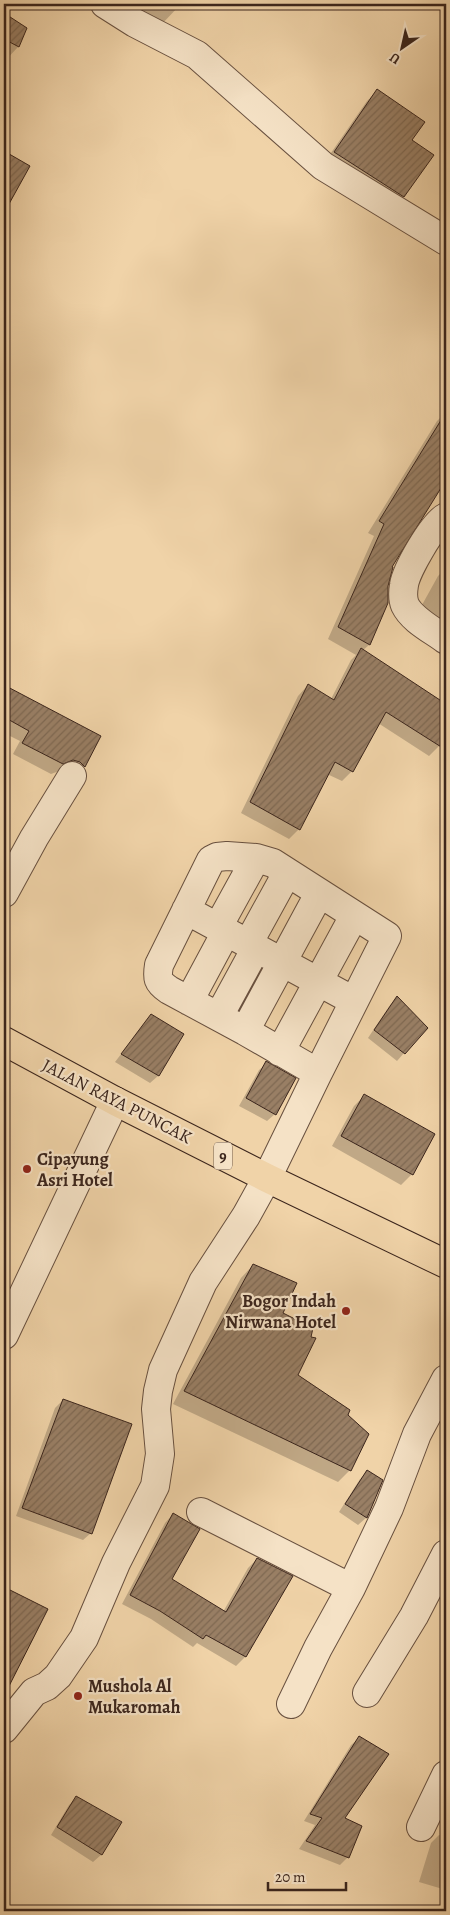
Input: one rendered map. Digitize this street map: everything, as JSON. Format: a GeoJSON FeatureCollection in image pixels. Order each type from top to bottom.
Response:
{"type":"FeatureCollection","features":[{"type":"Feature","properties":{"kind":"highway","name":"JALAN RAYA PUNCAK"},"geometry":{"type":"LineString","coordinates":[[4,1042],[267,1178],[446,1264]]}},
{"type":"Feature","properties":{"kind":"street"},"geometry":{"type":"LineString","coordinates":[[105,4],[135,23],[198,55],[323,166],[446,241]]}},
{"type":"Feature","properties":{"kind":"street"},"geometry":{"type":"LineString","coordinates":[[446,518],[442,519],[429,534],[404,584],[404,603],[410,612],[446,640]]}},
{"type":"Feature","properties":{"kind":"street"},"geometry":{"type":"LineString","coordinates":[[4,893],[34,838],[72,776]]}},
{"type":"Feature","properties":{"kind":"street"},"geometry":{"type":"LineString","coordinates":[[4,1729],[34,1692],[46,1686],[58,1676],[84,1638],[116,1563],[155,1486],[160,1454],[156,1410],[163,1370],[203,1282],[246,1216],[267,1178],[387,936],[273,863],[256,858],[217,857],[211,860],[159,965],[157,975],[159,984],[318,1073]]}},
{"type":"Feature","properties":{"kind":"street"},"geometry":{"type":"LineString","coordinates":[[219,1016],[256,858]]}},
{"type":"Feature","properties":{"kind":"street"},"geometry":{"type":"LineString","coordinates":[[189,1001],[287,873]]}},
{"type":"Feature","properties":{"kind":"street"},"geometry":{"type":"LineString","coordinates":[[245,1031],[320,894]]}},
{"type":"Feature","properties":{"kind":"street"},"geometry":{"type":"LineString","coordinates":[[186,910],[354,1001]]}},
{"type":"Feature","properties":{"kind":"street"},"geometry":{"type":"LineString","coordinates":[[280,1052],[354,916]]}},
{"type":"Feature","properties":{"kind":"street"},"geometry":{"type":"LineString","coordinates":[[4,1335],[115,1101]]}},
{"type":"Feature","properties":{"kind":"street"},"geometry":{"type":"LineString","coordinates":[[291,1704],[318,1648],[351,1588],[389,1508],[417,1434],[446,1378]]}},
{"type":"Feature","properties":{"kind":"street"},"geometry":{"type":"LineString","coordinates":[[201,1512],[351,1588]]}},
{"type":"Feature","properties":{"kind":"street"},"geometry":{"type":"LineString","coordinates":[[367,1692],[414,1616],[446,1554]]}},
{"type":"Feature","properties":{"kind":"street"},"geometry":{"type":"LineString","coordinates":[[421,1827],[446,1775]]}},
{"type":"Feature","properties":{"kind":"building"},"geometry":{"type":"Polygon","coordinates":[[[4,13],[27,28],[19,47],[4,39],[4,13]]]}},
{"type":"Feature","properties":{"kind":"building"},"geometry":{"type":"Polygon","coordinates":[[[377,89],[425,122],[412,140],[434,155],[404,197],[334,152],[377,89]]]}},
{"type":"Feature","properties":{"kind":"building"},"geometry":{"type":"Polygon","coordinates":[[[4,151],[30,166],[4,213],[4,151]]]}},
{"type":"Feature","properties":{"kind":"building"},"geometry":{"type":"Polygon","coordinates":[[[446,412],[446,480],[392,567],[388,586],[388,603],[370,645],[338,627],[384,524],[379,521],[446,412]]]}},
{"type":"Feature","properties":{"kind":"building"},"geometry":{"type":"Polygon","coordinates":[[[361,648],[446,704],[446,750],[386,712],[353,772],[335,762],[300,830],[250,802],[308,684],[334,700],[361,648]]]}},
{"type":"Feature","properties":{"kind":"building"},"geometry":{"type":"Polygon","coordinates":[[[4,685],[101,736],[85,767],[80,762],[73,760],[63,764],[22,743],[29,731],[4,717],[4,685]]]}},
{"type":"Feature","properties":{"kind":"building"},"geometry":{"type":"Polygon","coordinates":[[[397,996],[428,1028],[405,1054],[374,1030],[397,996]]]}},
{"type":"Feature","properties":{"kind":"building"},"geometry":{"type":"Polygon","coordinates":[[[151,1014],[184,1034],[159,1076],[121,1054],[151,1014]]]}},
{"type":"Feature","properties":{"kind":"building"},"geometry":{"type":"Polygon","coordinates":[[[266,1061],[296,1078],[276,1115],[246,1098],[266,1061]]]}},
{"type":"Feature","properties":{"kind":"building"},"geometry":{"type":"Polygon","coordinates":[[[364,1094],[435,1134],[413,1175],[341,1136],[364,1094]]]}},
{"type":"Feature","properties":{"kind":"building"},"geometry":{"type":"Polygon","coordinates":[[[253,1264],[297,1283],[283,1313],[313,1328],[311,1337],[316,1338],[298,1375],[350,1410],[348,1415],[369,1434],[351,1471],[184,1391],[253,1264]]]}},
{"type":"Feature","properties":{"kind":"building"},"geometry":{"type":"Polygon","coordinates":[[[63,1399],[132,1424],[92,1534],[22,1508],[63,1399]]]}},
{"type":"Feature","properties":{"kind":"building"},"geometry":{"type":"Polygon","coordinates":[[[367,1470],[383,1480],[367,1518],[345,1504],[367,1470]]]}},
{"type":"Feature","properties":{"kind":"building"},"geometry":{"type":"Polygon","coordinates":[[[173,1513],[200,1529],[172,1579],[226,1612],[257,1558],[293,1576],[246,1657],[206,1635],[203,1639],[160,1611],[130,1595],[173,1513]]]}},
{"type":"Feature","properties":{"kind":"building"},"geometry":{"type":"Polygon","coordinates":[[[4,1587],[48,1609],[4,1696],[4,1587]]]}},
{"type":"Feature","properties":{"kind":"building"},"geometry":{"type":"Polygon","coordinates":[[[359,1736],[389,1754],[345,1818],[362,1826],[349,1858],[306,1841],[322,1818],[310,1814],[359,1736]]]}},
{"type":"Feature","properties":{"kind":"building"},"geometry":{"type":"Polygon","coordinates":[[[76,1796],[122,1822],[102,1855],[57,1827],[76,1796]]]}},
{"type":"Feature","properties":{"kind":"place","name":"Cipayung Asri Hotel"},"geometry":{"type":"Point","coordinates":[27,1169]}},
{"type":"Feature","properties":{"kind":"place","name":"Bogor Indah Nirwana Hotel"},"geometry":{"type":"Point","coordinates":[346,1311]}},
{"type":"Feature","properties":{"kind":"place","name":"Mushola Al Mukaromah"},"geometry":{"type":"Point","coordinates":[78,1696]}}]}
